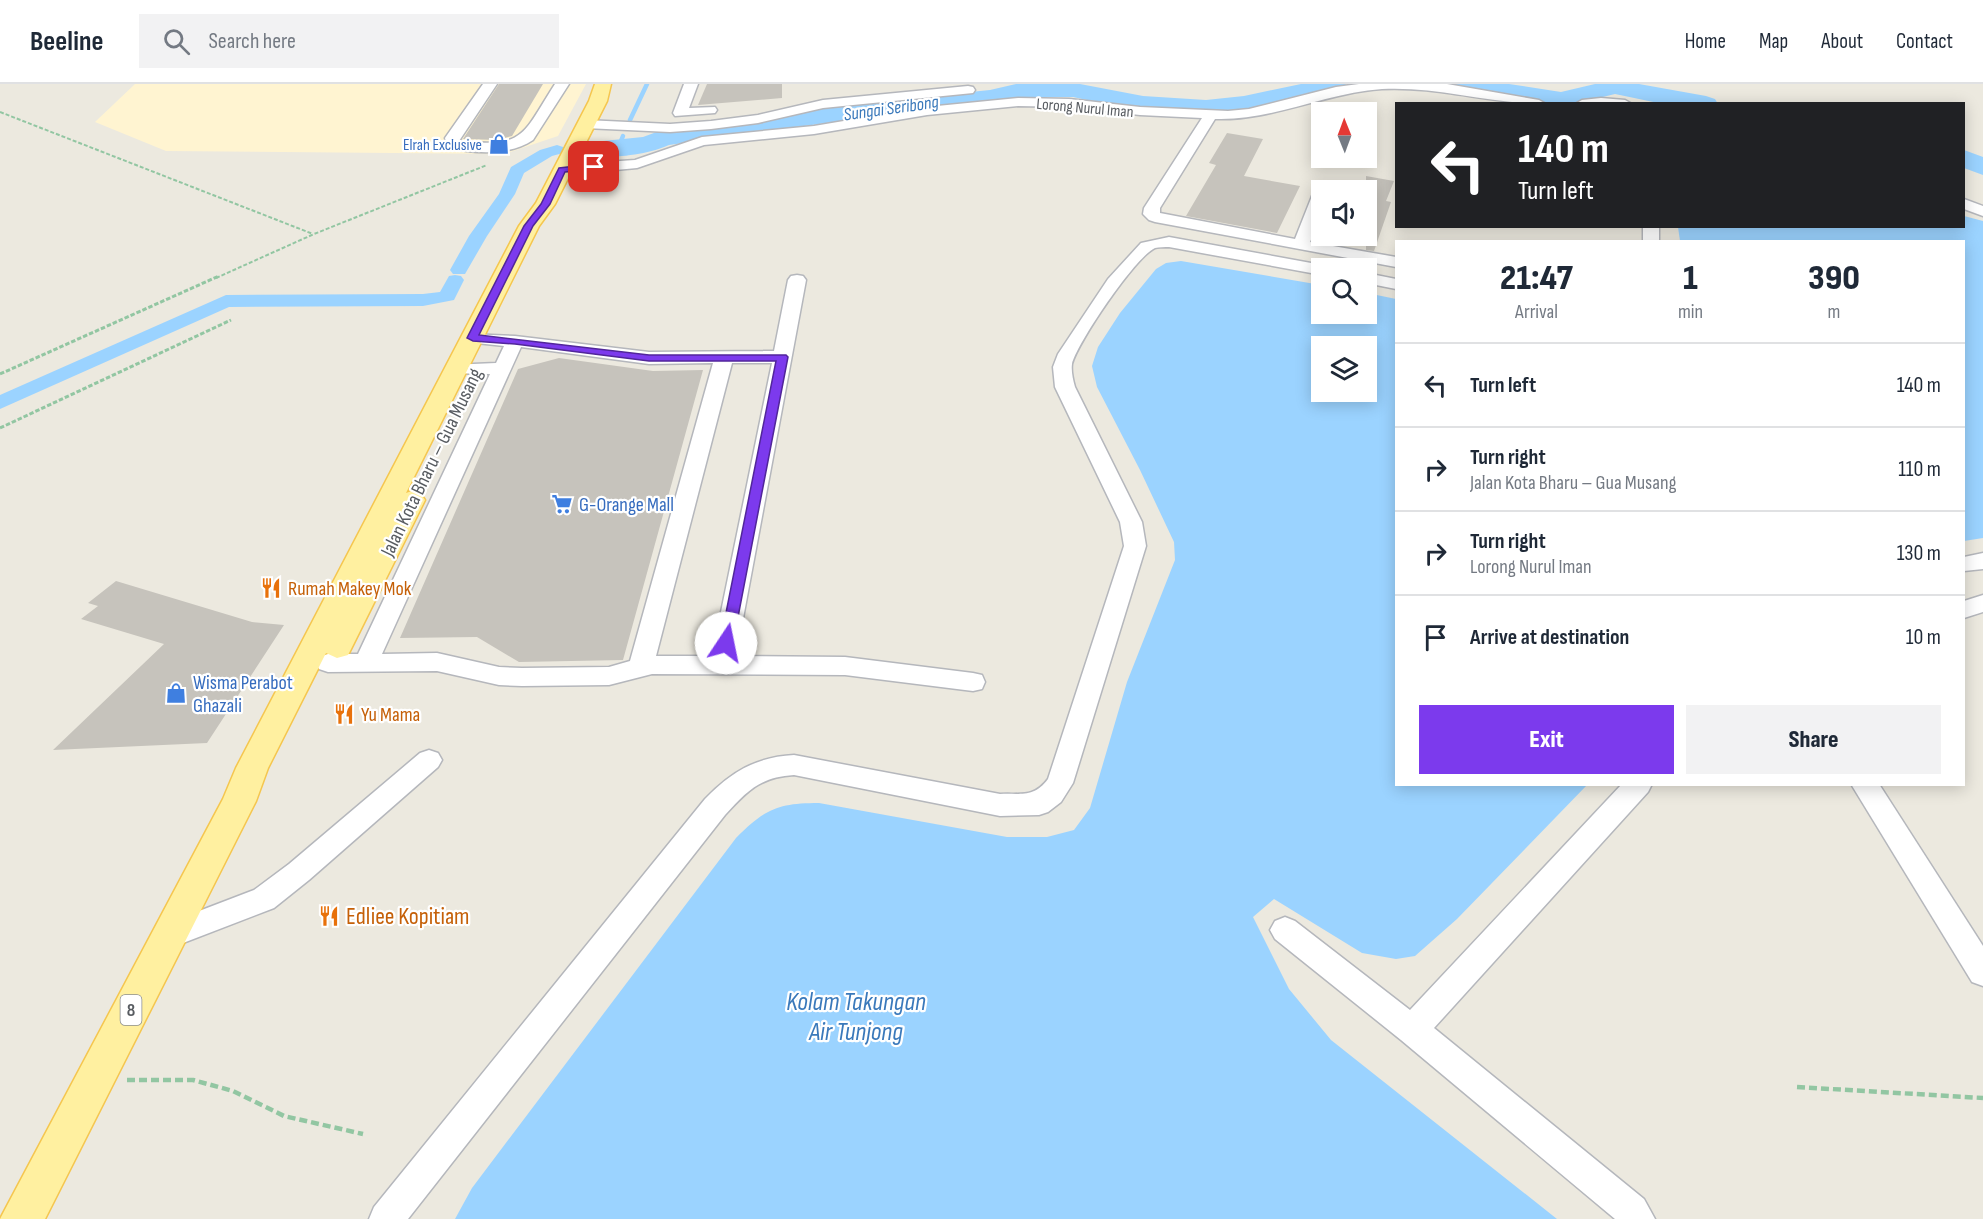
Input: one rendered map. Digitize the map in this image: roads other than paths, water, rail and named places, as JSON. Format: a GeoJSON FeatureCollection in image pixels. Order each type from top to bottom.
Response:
{"type":"FeatureCollection","features":[{"type":"Feature","properties":{"kind":"main road","name":"Jalan Kota Bharu – Gua Musang"},"geometry":{"type":"LineString","coordinates":[[239,801],[264,772],[328,663],[384,557],[493,339],[544,216],[545,204],[601,93],[617,84]]}},
{"type":"Feature","properties":{"kind":"main road","name":"Jalan Kota Bharu – Gua Musang"},"geometry":{"type":"LineString","coordinates":[[22,1219],[239,801],[252,768],[479,368]]}},
{"type":"Feature","properties":{"kind":"street"},"geometry":{"type":"LineString","coordinates":[[490,84],[452,138],[452,144],[462,147],[503,147],[519,143],[528,137],[561,84]]}},
{"type":"Feature","properties":{"kind":"street"},"geometry":{"type":"LineString","coordinates":[[691,84],[681,113],[726,108]]}},
{"type":"Feature","properties":{"kind":"street","name":"Lorong Nurul Iman"},"geometry":{"type":"LineString","coordinates":[[562,170],[637,164],[684,145],[702,141],[814,130],[897,115],[971,106],[1041,101],[1210,116],[1249,113],[1360,86],[1415,85],[1468,91],[1528,102]]}},
{"type":"Feature","properties":{"kind":"street"},"geometry":{"type":"LineString","coordinates":[[748,106],[817,95],[842,96],[843,90]]}},
{"type":"Feature","properties":{"kind":"street"},"geometry":{"type":"LineString","coordinates":[[585,124],[670,128],[711,125],[758,119],[823,104],[968,90]]}},
{"type":"Feature","properties":{"kind":"street"},"geometry":{"type":"LineString","coordinates":[[1468,91],[1477,102]]}},
{"type":"Feature","properties":{"kind":"street"},"geometry":{"type":"LineString","coordinates":[[1210,116],[1152,208],[1151,214],[1161,219],[1395,262]]}},
{"type":"Feature","properties":{"kind":"street"},"geometry":{"type":"LineString","coordinates":[[1965,204],[1983,211]]}},
{"type":"Feature","properties":{"kind":"street"},"geometry":{"type":"LineString","coordinates":[[1301,245],[1311,219]]}},
{"type":"Feature","properties":{"kind":"street"},"geometry":{"type":"LineString","coordinates":[[386,1219],[715,807],[739,781],[767,767],[794,765],[1000,805],[1039,804],[1052,794],[1060,783],[1135,546],[1131,522],[1065,387],[1063,369],[1068,352],[1093,310],[1140,251],[1154,243],[1170,242],[1311,268]]}},
{"type":"Feature","properties":{"kind":"street"},"geometry":{"type":"LineString","coordinates":[[722,664],[797,280]]}},
{"type":"Feature","properties":{"kind":"street"},"geometry":{"type":"LineString","coordinates":[[1377,281],[1395,284]]}},
{"type":"Feature","properties":{"kind":"street"},"geometry":{"type":"LineString","coordinates":[[493,339],[649,358],[782,357]]}},
{"type":"Feature","properties":{"kind":"street"},"geometry":{"type":"LineString","coordinates":[[641,667],[724,358]]}},
{"type":"Feature","properties":{"kind":"street"},"geometry":{"type":"LineString","coordinates":[[366,662],[479,368]]}},
{"type":"Feature","properties":{"kind":"street"},"geometry":{"type":"LineString","coordinates":[[1965,564],[1983,561]]}},
{"type":"Feature","properties":{"kind":"street"},"geometry":{"type":"LineString","coordinates":[[1965,610],[1983,603]]}},
{"type":"Feature","properties":{"kind":"street"},"geometry":{"type":"LineString","coordinates":[[328,663],[437,662],[499,676],[522,677],[609,676],[641,667],[722,664],[845,666],[973,682]]}},
{"type":"Feature","properties":{"kind":"street"},"geometry":{"type":"LineString","coordinates":[[170,935],[264,899],[299,872],[429,760]]}},
{"type":"Feature","properties":{"kind":"street"},"geometry":{"type":"LineString","coordinates":[[1412,1030],[1637,786]]}},
{"type":"Feature","properties":{"kind":"street"},"geometry":{"type":"LineString","coordinates":[[1865,786],[1983,972]]}},
{"type":"Feature","properties":{"kind":"street"},"geometry":{"type":"LineString","coordinates":[[1285,930],[1412,1030],[1632,1210],[1638,1219]]}},
{"type":"Feature","properties":{"kind":"water"},"geometry":{"type":"Polygon","coordinates":[[[1965,216],[1983,221],[1983,538],[1965,541],[1965,240],[1680,240],[1678,228],[1965,228],[1965,216]]]}},
{"type":"Feature","properties":{"kind":"water","name":"Kolam Takungan Air Tunjong"},"geometry":{"type":"Polygon","coordinates":[[[1181,261],[1311,283],[1311,324],[1377,324],[1377,295],[1395,299],[1395,786],[1586,786],[1457,919],[1415,956],[1396,959],[1362,953],[1274,899],[1253,917],[1289,989],[1331,1040],[1557,1219],[455,1219],[472,1188],[736,838],[764,814],[782,806],[819,803],[1007,837],[1047,837],[1074,830],[1090,808],[1127,682],[1175,560],[1174,542],[1097,387],[1092,366],[1098,347],[1120,313],[1156,269],[1166,263],[1181,261]]]}},
{"type":"Feature","properties":{"kind":"waterway"},"geometry":{"type":"LineString","coordinates":[[630,120],[647,84]]}},
{"type":"Feature","properties":{"kind":"waterway","name":"Sungai Seribong"},"geometry":{"type":"LineString","coordinates":[[592,149],[648,145],[662,138],[833,114],[990,97],[1023,90],[1073,90],[1143,104],[1206,108],[1244,104],[1334,84]]}},
{"type":"Feature","properties":{"kind":"waterway","name":"Sungai Seribong"},"geometry":{"type":"LineString","coordinates":[[1459,84],[1561,99],[1615,87],[1695,102]]}},
{"type":"Feature","properties":{"kind":"waterway"},"geometry":{"type":"LineString","coordinates":[[618,148],[623,136]]}},
{"type":"Feature","properties":{"kind":"waterway"},"geometry":{"type":"LineString","coordinates":[[459,270],[478,236],[507,194],[517,170],[546,153],[557,150]]}},
{"type":"Feature","properties":{"kind":"waterway","name":"Sungai Seribong"},"geometry":{"type":"LineString","coordinates":[[1965,158],[1983,167]]}},
{"type":"Feature","properties":{"kind":"waterway"},"geometry":{"type":"LineString","coordinates":[[0,403],[226,301],[423,300],[447,296],[455,280]]}},
{"type":"Feature","properties":{"kind":"place","name":"Elrah Exclusive"},"geometry":{"type":"Point","coordinates":[499,144]}},
{"type":"Feature","properties":{"kind":"place","name":"G-Orange Mall"},"geometry":{"type":"Point","coordinates":[562,504]}},
{"type":"Feature","properties":{"kind":"place","name":"Rumah Makey Mok"},"geometry":{"type":"Point","coordinates":[271,588]}},
{"type":"Feature","properties":{"kind":"place","name":"Wisma Perabot Ghazali"},"geometry":{"type":"Point","coordinates":[176,693]}},
{"type":"Feature","properties":{"kind":"place","name":"Yu Mama"},"geometry":{"type":"Point","coordinates":[344,714]}},
{"type":"Feature","properties":{"kind":"place","name":"Edliee Kopitiam"},"geometry":{"type":"Point","coordinates":[329,916]}}]}
